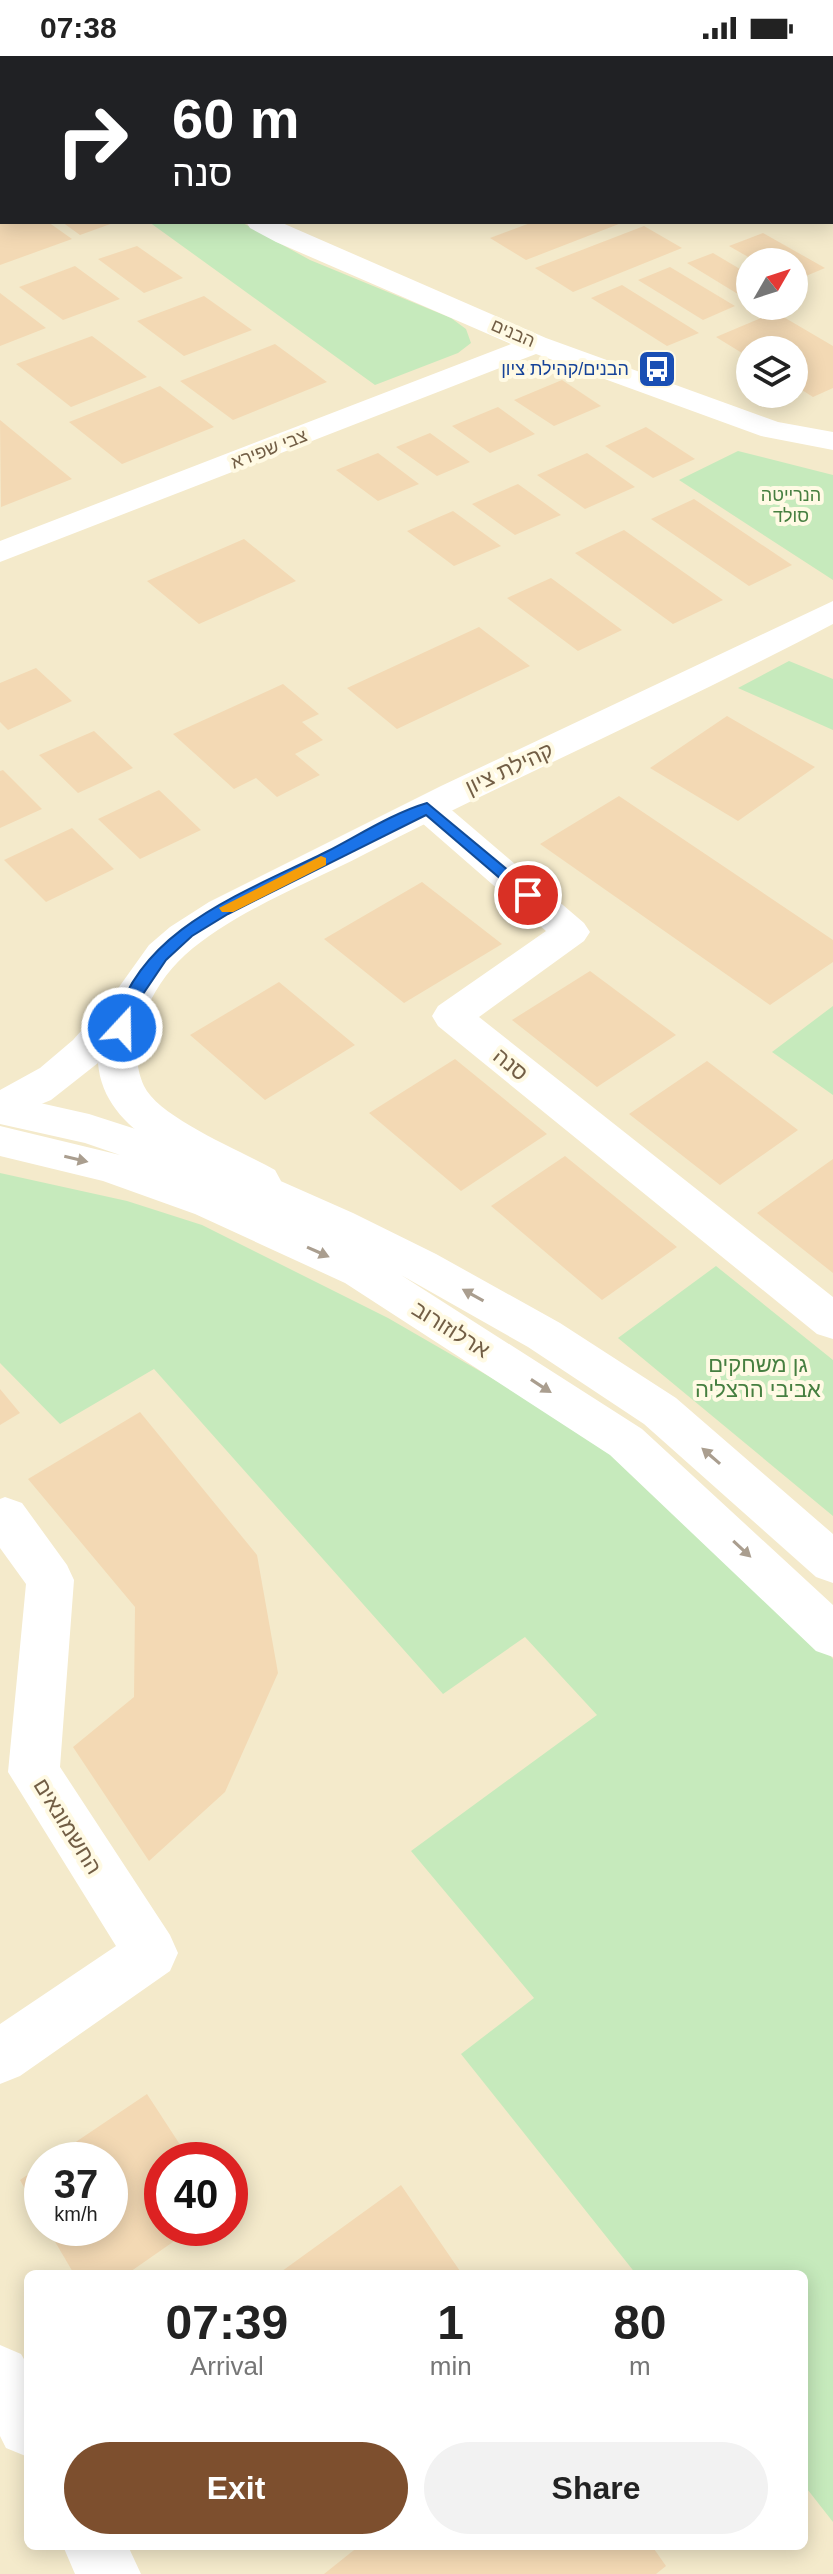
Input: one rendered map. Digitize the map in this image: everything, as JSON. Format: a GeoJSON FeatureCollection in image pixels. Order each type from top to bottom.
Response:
{"type":"FeatureCollection","features":[{"type":"Feature","properties":{"kind":"street","name":"הבנים"},"geometry":{"type":"LineString","coordinates":[[264,224],[536,344],[772,430],[833,441]]}},
{"type":"Feature","properties":{"kind":"street","name":"צבי שפירא"},"geometry":{"type":"LineString","coordinates":[[0,552],[536,344]]}},
{"type":"Feature","properties":{"kind":"street","name":"הבנים"},"geometry":{"type":"LineString","coordinates":[[772,430],[795,444],[833,456]]}},
{"type":"Feature","properties":{"kind":"street","name":"קהילת ציון"},"geometry":{"type":"LineString","coordinates":[[0,1108],[29,1095],[58,1073],[127,1005],[161,956],[187,932],[222,911],[427,808],[737,661],[833,611]]}},
{"type":"Feature","properties":{"kind":"street","name":"סנה"},"geometry":{"type":"LineString","coordinates":[[427,808],[571,932],[452,1016],[833,1322]]}},
{"type":"Feature","properties":{"kind":"street","name":"קהילת ציון"},"geometry":{"type":"LineString","coordinates":[[127,1005],[117,1052],[120,1081],[130,1103],[176,1137],[338,1224]]}},
{"type":"Feature","properties":{"kind":"street","name":"ארלוזורוב"},"geometry":{"type":"LineString","coordinates":[[0,1108],[89,1129],[220,1172],[338,1224],[421,1266],[544,1335],[660,1411],[833,1563]]}},
{"type":"Feature","properties":{"kind":"street","name":"ארלוזורוב"},"geometry":{"type":"LineString","coordinates":[[0,1141],[138,1177],[210,1203],[360,1271],[626,1442],[833,1636]]}},
{"type":"Feature","properties":{"kind":"street","name":"החשמונאים"},"geometry":{"type":"LineString","coordinates":[[0,2057],[151,1953],[34,1772],[50,1580],[5,1517]]}},
{"type":"Feature","properties":{"kind":"street"},"geometry":{"type":"LineString","coordinates":[[0,2375],[24,2419]]}},
{"type":"Feature","properties":{"kind":"street"},"geometry":{"type":"LineString","coordinates":[[96,2550],[109,2574]]}},
{"type":"Feature","properties":{"kind":"shaded area"},"geometry":{"type":"Polygon","coordinates":[[[0,224],[833,224],[833,2574],[0,2574],[0,224]]]}},
{"type":"Feature","properties":{"kind":"green space"},"geometry":{"type":"Polygon","coordinates":[[[152,224],[245,224],[310,260],[451,318],[466,329],[471,343],[458,353],[375,385],[152,224]]]}},
{"type":"Feature","properties":{"kind":"green space","name":"הנרייטה סולד"},"geometry":{"type":"Polygon","coordinates":[[[738,451],[833,475],[833,580],[679,480],[738,451]]]}},
{"type":"Feature","properties":{"kind":"green space"},"geometry":{"type":"Polygon","coordinates":[[[789,661],[833,679],[833,730],[738,688],[789,661]]]}},
{"type":"Feature","properties":{"kind":"green space"},"geometry":{"type":"Polygon","coordinates":[[[833,1006],[833,1095],[772,1052],[833,1006]]]}},
{"type":"Feature","properties":{"kind":"green space"},"geometry":{"type":"Polygon","coordinates":[[[0,1173],[127,1201],[202,1225],[388,1318],[618,1451],[803,1621],[833,1659],[833,2522],[808,2490],[808,2270],[633,2270],[461,2054],[534,1998],[411,1851],[597,1715],[525,1637],[443,1694],[154,1369],[60,1424],[0,1363],[0,1173]]]}},
{"type":"Feature","properties":{"kind":"green space","name":"גן משחקים אביבי הרצליה"},"geometry":{"type":"Polygon","coordinates":[[[716,1266],[833,1360],[833,1516],[618,1338],[716,1266]]]}},
{"type":"Feature","properties":{"kind":"building"},"geometry":{"type":"Polygon","coordinates":[[[0,224],[51,224],[72,239],[0,265],[0,224]]]}},
{"type":"Feature","properties":{"kind":"building"},"geometry":{"type":"Polygon","coordinates":[[[65,224],[110,224],[80,235],[65,224]]]}},
{"type":"Feature","properties":{"kind":"building"},"geometry":{"type":"Polygon","coordinates":[[[528,224],[619,224],[526,260],[490,238],[528,224]]]}},
{"type":"Feature","properties":{"kind":"building"},"geometry":{"type":"Polygon","coordinates":[[[644,226],[682,248],[573,292],[535,268],[644,226]]]}},
{"type":"Feature","properties":{"kind":"building"},"geometry":{"type":"Polygon","coordinates":[[[763,233],[790,248],[736,250],[729,246],[763,233]]]}},
{"type":"Feature","properties":{"kind":"building"},"geometry":{"type":"Polygon","coordinates":[[[137,246],[183,278],[144,293],[98,259],[137,246]]]}},
{"type":"Feature","properties":{"kind":"building"},"geometry":{"type":"Polygon","coordinates":[[[713,253],[736,267],[736,293],[687,263],[713,253]]]}},
{"type":"Feature","properties":{"kind":"building"},"geometry":{"type":"Polygon","coordinates":[[[808,258],[825,268],[808,275],[808,258]]]}},
{"type":"Feature","properties":{"kind":"building"},"geometry":{"type":"Polygon","coordinates":[[[75,266],[120,299],[63,320],[19,287],[75,266]]]}},
{"type":"Feature","properties":{"kind":"building"},"geometry":{"type":"Polygon","coordinates":[[[670,267],[735,306],[703,320],[638,280],[670,267]]]}},
{"type":"Feature","properties":{"kind":"building"},"geometry":{"type":"Polygon","coordinates":[[[622,285],[699,333],[667,346],[591,298],[622,285]]]}},
{"type":"Feature","properties":{"kind":"building"},"geometry":{"type":"Polygon","coordinates":[[[0,293],[46,328],[0,346],[0,293]]]}},
{"type":"Feature","properties":{"kind":"building"},"geometry":{"type":"Polygon","coordinates":[[[204,296],[252,330],[184,356],[137,321],[204,296]]]}},
{"type":"Feature","properties":{"kind":"building"},"geometry":{"type":"Polygon","coordinates":[[[756,320],[789,320],[833,346],[833,388],[813,397],[808,394],[808,336],[736,336],[736,349],[716,337],[756,320]]]}},
{"type":"Feature","properties":{"kind":"building"},"geometry":{"type":"Polygon","coordinates":[[[92,336],[147,377],[71,407],[16,364],[92,336]]]}},
{"type":"Feature","properties":{"kind":"building"},"geometry":{"type":"Polygon","coordinates":[[[275,344],[327,382],[233,420],[180,381],[275,344]]]}},
{"type":"Feature","properties":{"kind":"building"},"geometry":{"type":"Polygon","coordinates":[[[562,380],[601,406],[554,426],[514,400],[562,380]]]}},
{"type":"Feature","properties":{"kind":"building"},"geometry":{"type":"Polygon","coordinates":[[[160,386],[214,427],[122,464],[69,422],[160,386]]]}},
{"type":"Feature","properties":{"kind":"building"},"geometry":{"type":"Polygon","coordinates":[[[498,407],[535,434],[490,453],[452,426],[498,407]]]}},
{"type":"Feature","properties":{"kind":"building"},"geometry":{"type":"Polygon","coordinates":[[[0,420],[72,479],[1,507],[0,420]]]}},
{"type":"Feature","properties":{"kind":"building"},"geometry":{"type":"Polygon","coordinates":[[[646,427],[695,459],[653,478],[605,446],[646,427]]]}},
{"type":"Feature","properties":{"kind":"building"},"geometry":{"type":"Polygon","coordinates":[[[430,433],[470,462],[437,476],[396,447],[430,433]]]}},
{"type":"Feature","properties":{"kind":"building"},"geometry":{"type":"Polygon","coordinates":[[[378,453],[419,484],[378,501],[336,470],[378,453]]]}},
{"type":"Feature","properties":{"kind":"building"},"geometry":{"type":"Polygon","coordinates":[[[587,453],[635,487],[585,509],[537,475],[587,453]]]}},
{"type":"Feature","properties":{"kind":"building"},"geometry":{"type":"Polygon","coordinates":[[[518,484],[561,515],[515,535],[472,504],[518,484]]]}},
{"type":"Feature","properties":{"kind":"building"},"geometry":{"type":"Polygon","coordinates":[[[694,499],[792,565],[749,586],[651,519],[694,499]]]}},
{"type":"Feature","properties":{"kind":"building"},"geometry":{"type":"Polygon","coordinates":[[[453,511],[501,546],[454,566],[407,531],[453,511]]]}},
{"type":"Feature","properties":{"kind":"building"},"geometry":{"type":"Polygon","coordinates":[[[624,530],[723,600],[673,624],[575,553],[624,530]]]}},
{"type":"Feature","properties":{"kind":"building"},"geometry":{"type":"Polygon","coordinates":[[[244,539],[296,581],[199,624],[147,581],[244,539]]]}},
{"type":"Feature","properties":{"kind":"building"},"geometry":{"type":"Polygon","coordinates":[[[551,578],[622,630],[578,651],[507,598],[551,578]]]}},
{"type":"Feature","properties":{"kind":"building"},"geometry":{"type":"Polygon","coordinates":[[[479,627],[530,666],[397,729],[347,688],[479,627]]]}},
{"type":"Feature","properties":{"kind":"building"},"geometry":{"type":"Polygon","coordinates":[[[36,668],[72,701],[8,730],[0,722],[0,683],[36,668]]]}},
{"type":"Feature","properties":{"kind":"building"},"geometry":{"type":"Polygon","coordinates":[[[283,684],[319,714],[302,722],[323,740],[295,754],[320,775],[277,797],[256,778],[234,789],[173,734],[283,684]]]}},
{"type":"Feature","properties":{"kind":"building"},"geometry":{"type":"Polygon","coordinates":[[[727,716],[815,767],[738,821],[650,768],[727,716]]]}},
{"type":"Feature","properties":{"kind":"building"},"geometry":{"type":"Polygon","coordinates":[[[94,731],[133,768],[78,793],[39,755],[94,731]]]}},
{"type":"Feature","properties":{"kind":"building"},"geometry":{"type":"Polygon","coordinates":[[[3,770],[42,809],[0,828],[0,771],[3,770]]]}},
{"type":"Feature","properties":{"kind":"building"},"geometry":{"type":"Polygon","coordinates":[[[159,790],[201,830],[140,859],[98,819],[159,790]]]}},
{"type":"Feature","properties":{"kind":"building"},"geometry":{"type":"Polygon","coordinates":[[[619,796],[833,940],[833,962],[770,1005],[540,844],[619,796]]]}},
{"type":"Feature","properties":{"kind":"building"},"geometry":{"type":"Polygon","coordinates":[[[72,828],[114,869],[46,902],[4,860],[72,828]]]}},
{"type":"Feature","properties":{"kind":"building"},"geometry":{"type":"Polygon","coordinates":[[[422,882],[502,944],[404,1003],[324,939],[422,882]]]}},
{"type":"Feature","properties":{"kind":"building"},"geometry":{"type":"Polygon","coordinates":[[[590,971],[676,1035],[597,1087],[512,1020],[590,971]]]}},
{"type":"Feature","properties":{"kind":"building"},"geometry":{"type":"Polygon","coordinates":[[[279,982],[355,1045],[265,1100],[190,1035],[279,982]]]}},
{"type":"Feature","properties":{"kind":"building"},"geometry":{"type":"Polygon","coordinates":[[[455,1059],[547,1134],[461,1191],[369,1113],[455,1059]]]}},
{"type":"Feature","properties":{"kind":"building"},"geometry":{"type":"Polygon","coordinates":[[[707,1061],[798,1130],[720,1185],[629,1114],[707,1061]]]}},
{"type":"Feature","properties":{"kind":"building"},"geometry":{"type":"Polygon","coordinates":[[[565,1156],[677,1247],[602,1300],[491,1206],[565,1156]]]}},
{"type":"Feature","properties":{"kind":"building"},"geometry":{"type":"Polygon","coordinates":[[[833,1159],[833,1273],[757,1213],[833,1159]]]}},
{"type":"Feature","properties":{"kind":"building"},"geometry":{"type":"Polygon","coordinates":[[[0,1389],[20,1413],[0,1425],[0,1389]]]}},
{"type":"Feature","properties":{"kind":"building"},"geometry":{"type":"Polygon","coordinates":[[[140,1412],[257,1555],[278,1673],[225,1792],[149,1861],[73,1747],[134,1697],[135,1607],[28,1479],[140,1412]]]}},
{"type":"Feature","properties":{"kind":"building"},"geometry":{"type":"Polygon","coordinates":[[[147,2094],[178,2142],[144,2142],[144,2246],[167,2246],[133,2270],[72,2270],[58,2246],[128,2246],[128,2142],[76,2142],[147,2094]]]}},
{"type":"Feature","properties":{"kind":"building"},"geometry":{"type":"Polygon","coordinates":[[[401,2185],[459,2270],[284,2270],[401,2185]]]}},
{"type":"Feature","properties":{"kind":"building"},"geometry":{"type":"Polygon","coordinates":[[[354,2550],[655,2550],[666,2566],[656,2574],[324,2574],[354,2550]]]}},
{"type":"Feature","properties":{"kind":"slow traffic"},"geometry":{"type":"LineString","coordinates":[[227,908],[321,861]]}},
{"type":"Feature","properties":{"kind":"place","name":"הבנים/קהילת ציון"},"geometry":{"type":"Point","coordinates":[657,369]}},
{"type":"Feature","properties":{"kind":"route"},"geometry":{"type":"LineString","coordinates":[[122,1028],[127,1005],[161,956],[187,932],[222,911],[427,808],[528,895]]}}]}
